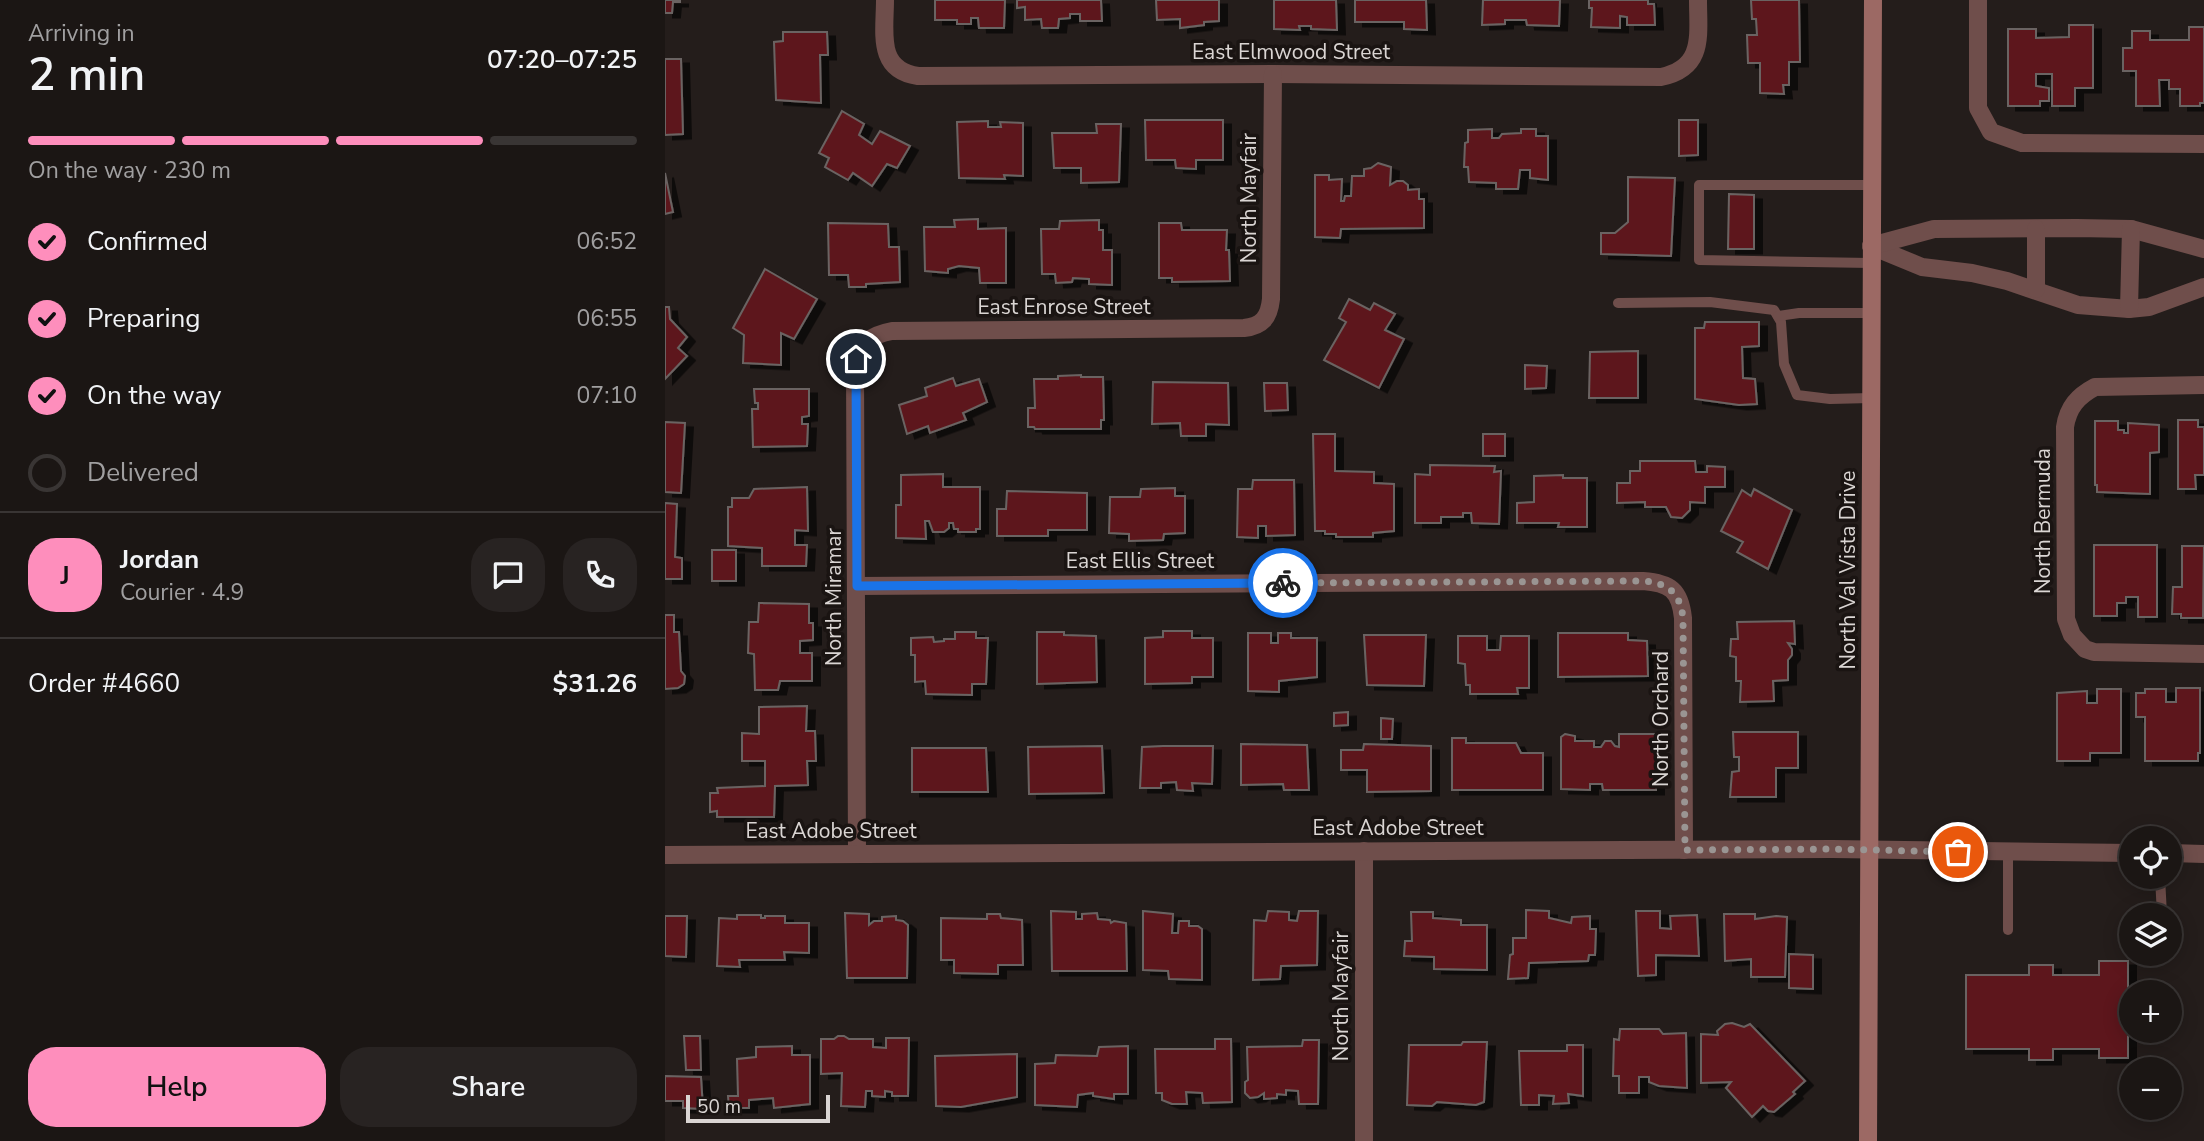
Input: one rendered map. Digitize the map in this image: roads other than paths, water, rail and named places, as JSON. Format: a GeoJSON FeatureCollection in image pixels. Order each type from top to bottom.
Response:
{"type":"FeatureCollection","features":[{"type":"Feature","properties":{"kind":"main road","name":"North Val Vista Drive"},"geometry":{"type":"LineString","coordinates":[[1868,1141],[1873,0]]}},
{"type":"Feature","properties":{"kind":"street","name":"East Elmwood Street"},"geometry":{"type":"LineString","coordinates":[[885,0],[886,49],[893,67],[908,75],[918,76],[1273,74],[1661,77],[1671,75],[1688,64],[1697,48],[1698,0]]}},
{"type":"Feature","properties":{"kind":"street"},"geometry":{"type":"LineString","coordinates":[[1978,0],[1978,108],[1991,132],[2022,143],[2204,144]]}},
{"type":"Feature","properties":{"kind":"street","name":"North Mayfair"},"geometry":{"type":"LineString","coordinates":[[1265,321],[1271,299],[1273,74]]}},
{"type":"Feature","properties":{"kind":"street"},"geometry":{"type":"LineString","coordinates":[[1871,255],[1934,229],[2131,229],[2204,249]]}},
{"type":"Feature","properties":{"kind":"street"},"geometry":{"type":"LineString","coordinates":[[2036,229],[2036,289]]}},
{"type":"Feature","properties":{"kind":"street"},"geometry":{"type":"LineString","coordinates":[[2129,309],[2131,229]]}},
{"type":"Feature","properties":{"kind":"street"},"geometry":{"type":"LineString","coordinates":[[1871,255],[1922,267],[1972,273],[2036,289],[2078,305],[2129,309],[2149,307],[2204,287]]}},
{"type":"Feature","properties":{"kind":"street","name":"East Enrose Street"},"geometry":{"type":"LineString","coordinates":[[864,341],[892,331],[1244,328],[1265,321]]}},
{"type":"Feature","properties":{"kind":"street","name":"North Miramar"},"geometry":{"type":"LineString","coordinates":[[857,854],[855,367],[864,341]]}},
{"type":"Feature","properties":{"kind":"street","name":"North Bermuda"},"geometry":{"type":"LineString","coordinates":[[2204,385],[2095,387],[2077,398],[2065,427],[2068,628],[2078,643],[2103,654],[2204,654]]}},
{"type":"Feature","properties":{"kind":"street","name":"East Ellis Street"},"geometry":{"type":"LineString","coordinates":[[857,586],[1643,581],[1664,584],[1674,590]]}},
{"type":"Feature","properties":{"kind":"street","name":"North Orchard"},"geometry":{"type":"LineString","coordinates":[[1674,590],[1679,598],[1683,618],[1685,850]]}},
{"type":"Feature","properties":{"kind":"street","name":"East Adobe Street"},"geometry":{"type":"LineString","coordinates":[[665,855],[1685,850],[2119,853]]}},
{"type":"Feature","properties":{"kind":"street","name":"North Mayfair"},"geometry":{"type":"LineString","coordinates":[[1364,851],[1364,1141]]}},
{"type":"Feature","properties":{"kind":"street"},"geometry":{"type":"LineString","coordinates":[[2182,853],[2204,854]]}},
{"type":"Feature","properties":{"kind":"lane"},"geometry":{"type":"LineString","coordinates":[[1871,255],[1699,260],[1699,186],[1872,186]]}},
{"type":"Feature","properties":{"kind":"lane"},"geometry":{"type":"LineString","coordinates":[[1618,303],[1710,302],[1774,310],[1781,321],[1784,364],[1797,395],[1830,399],[1871,398]]}},
{"type":"Feature","properties":{"kind":"lane"},"geometry":{"type":"LineString","coordinates":[[1778,316],[1799,313],[1871,313]]}},
{"type":"Feature","properties":{"kind":"lane"},"geometry":{"type":"LineString","coordinates":[[2008,852],[2008,930]]}}]}
